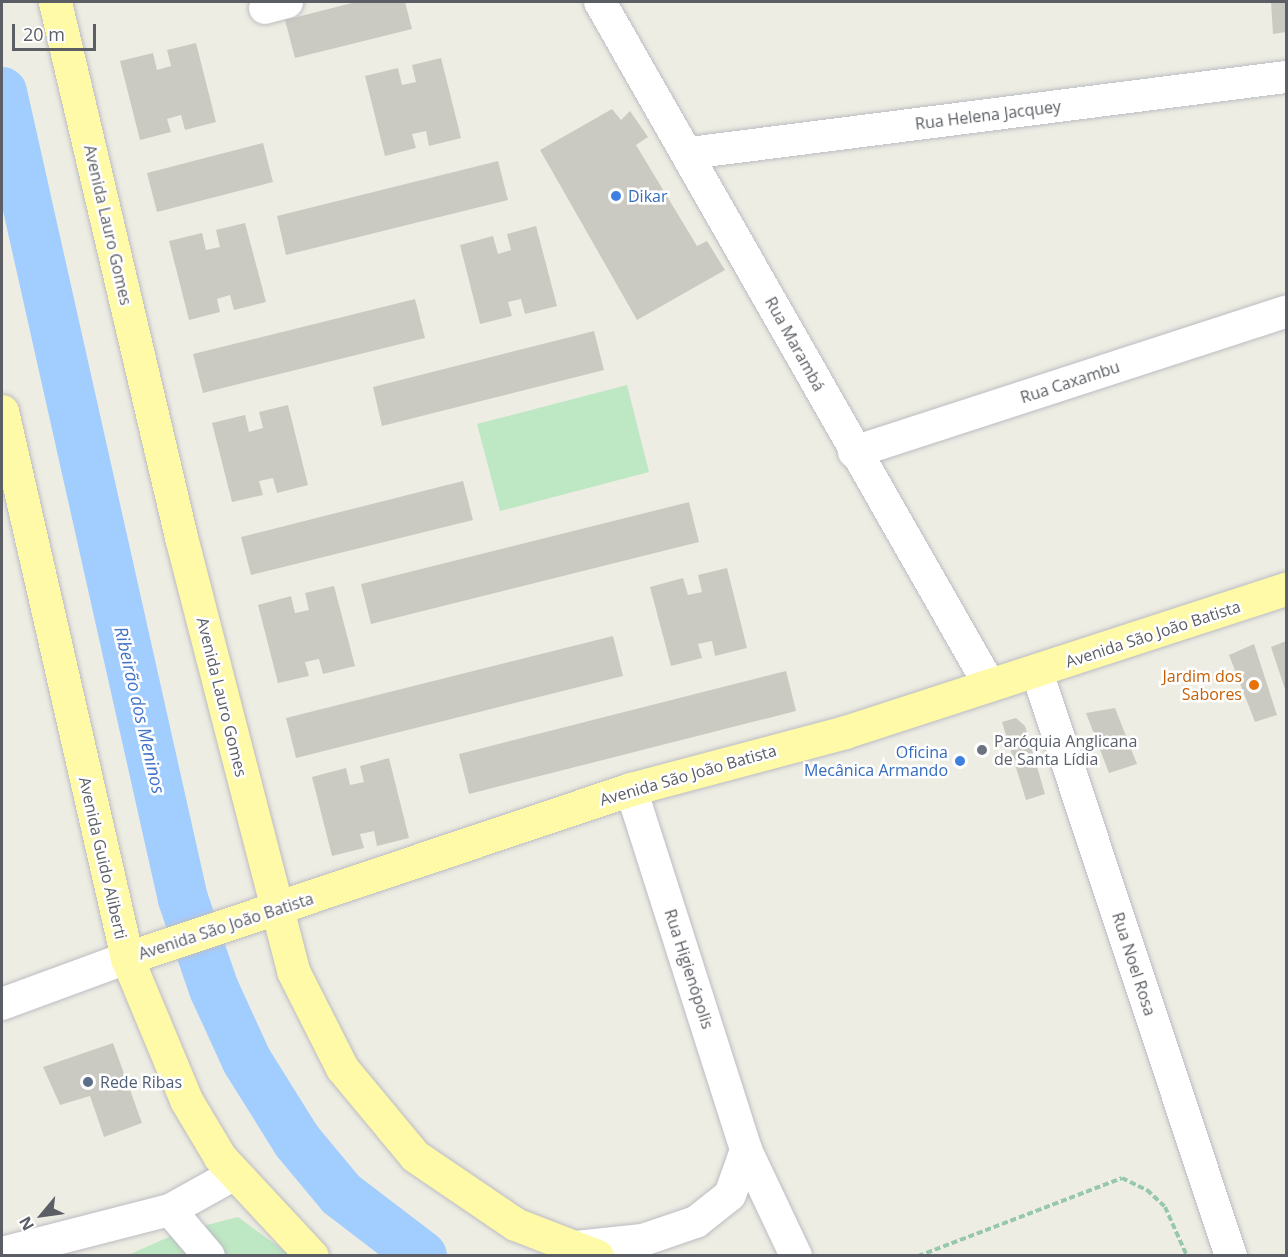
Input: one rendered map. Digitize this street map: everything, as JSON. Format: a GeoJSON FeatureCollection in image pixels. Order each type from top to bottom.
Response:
{"type":"FeatureCollection","features":[{"type":"Feature","properties":{"kind":"main road","name":"Avenida Lauro Gomes"},"geometry":{"type":"LineString","coordinates":[[55,2],[181,537],[263,915],[293,971],[315,1022],[366,1100],[416,1156],[515,1224],[586,1251]]}},
{"type":"Feature","properties":{"kind":"main road","name":"Avenida Guido Aliberti"},"geometry":{"type":"LineString","coordinates":[[2,411],[140,953],[186,1100],[233,1175],[312,1256]]}},
{"type":"Feature","properties":{"kind":"main road","name":"Avenida São João Batista"},"geometry":{"type":"LineString","coordinates":[[140,953],[263,915],[631,789],[844,732],[1037,672],[1287,589]]}},
{"type":"Feature","properties":{"kind":"street","name":"Rua Marambá"},"geometry":{"type":"LineString","coordinates":[[600,2],[690,153],[854,452],[990,686]]}},
{"type":"Feature","properties":{"kind":"street","name":"Rua Helena Jacquey"},"geometry":{"type":"LineString","coordinates":[[690,153],[1287,77]]}},
{"type":"Feature","properties":{"kind":"street","name":"Rua Caxambu"},"geometry":{"type":"LineString","coordinates":[[854,452],[1287,312]]}},
{"type":"Feature","properties":{"kind":"street","name":"Rua Noel Rosa"},"geometry":{"type":"LineString","coordinates":[[1037,672],[1231,1256]]}},
{"type":"Feature","properties":{"kind":"street","name":"Rua Higienópolis"},"geometry":{"type":"LineString","coordinates":[[631,789],[746,1150],[796,1256]]}},
{"type":"Feature","properties":{"kind":"street"},"geometry":{"type":"LineString","coordinates":[[2,1004],[140,953]]}},
{"type":"Feature","properties":{"kind":"street"},"geometry":{"type":"LineString","coordinates":[[586,1251],[643,1240],[696,1222],[730,1195],[746,1150]]}},
{"type":"Feature","properties":{"kind":"street"},"geometry":{"type":"LineString","coordinates":[[2,1253],[170,1210],[233,1175]]}},
{"type":"Feature","properties":{"kind":"street"},"geometry":{"type":"LineString","coordinates":[[170,1210],[209,1256]]}},
{"type":"Feature","properties":{"kind":"path"},"geometry":{"type":"LineString","coordinates":[[918,1256],[1122,1178],[1147,1190],[1165,1207],[1187,1256]]}},
{"type":"Feature","properties":{"kind":"green space"},"geometry":{"type":"Polygon","coordinates":[[[627,385],[649,472],[500,511],[477,424],[627,385]]]}},
{"type":"Feature","properties":{"kind":"green space"},"geometry":{"type":"Polygon","coordinates":[[[238,1217],[290,1255],[126,1256],[180,1232],[238,1217]]]}},
{"type":"Feature","properties":{"kind":"building"},"geometry":{"type":"Polygon","coordinates":[[[356,2],[405,2],[412,29],[295,58],[285,20],[356,2]]]}},
{"type":"Feature","properties":{"kind":"building"},"geometry":{"type":"Polygon","coordinates":[[[1271,2],[1286,2],[1286,32],[1273,34],[1271,2]]]}},
{"type":"Feature","properties":{"kind":"building"},"geometry":{"type":"Polygon","coordinates":[[[196,43],[216,122],[185,130],[181,115],[167,119],[171,132],[140,140],[120,61],[153,53],[157,70],[171,66],[167,50],[196,43]]]}},
{"type":"Feature","properties":{"kind":"building"},"geometry":{"type":"Polygon","coordinates":[[[441,58],[461,138],[429,146],[426,131],[412,134],[416,148],[385,156],[365,76],[398,68],[402,85],[416,82],[412,65],[441,58]]]}},
{"type":"Feature","properties":{"kind":"building","name":"Dikar"},"geometry":{"type":"Polygon","coordinates":[[[612,109],[621,120],[630,111],[648,137],[636,145],[697,246],[707,241],[725,270],[637,320],[540,150],[612,109]]]}},
{"type":"Feature","properties":{"kind":"building"},"geometry":{"type":"Polygon","coordinates":[[[263,143],[273,182],[157,212],[147,173],[263,143]]]}},
{"type":"Feature","properties":{"kind":"building"},"geometry":{"type":"Polygon","coordinates":[[[498,161],[508,200],[286,255],[277,216],[498,161]]]}},
{"type":"Feature","properties":{"kind":"building"},"geometry":{"type":"Polygon","coordinates":[[[245,223],[266,302],[234,310],[230,295],[217,299],[220,312],[189,320],[169,241],[202,233],[206,250],[220,247],[216,230],[245,223]]]}},
{"type":"Feature","properties":{"kind":"building"},"geometry":{"type":"Polygon","coordinates":[[[536,226],[557,306],[525,314],[521,299],[508,302],[512,316],[480,324],[460,245],[493,236],[498,254],[511,250],[507,234],[536,226]]]}},
{"type":"Feature","properties":{"kind":"building"},"geometry":{"type":"Polygon","coordinates":[[[415,299],[425,338],[203,393],[193,354],[415,299]]]}},
{"type":"Feature","properties":{"kind":"building"},"geometry":{"type":"Polygon","coordinates":[[[594,331],[604,370],[382,426],[373,387],[594,331]]]}},
{"type":"Feature","properties":{"kind":"building"},"geometry":{"type":"Polygon","coordinates":[[[288,405],[308,485],[277,493],[273,478],[259,481],[263,495],[232,502],[212,423],[245,415],[249,432],[263,428],[259,412],[288,405]]]}},
{"type":"Feature","properties":{"kind":"building"},"geometry":{"type":"Polygon","coordinates":[[[463,481],[473,520],[251,575],[241,537],[463,481]]]}},
{"type":"Feature","properties":{"kind":"building"},"geometry":{"type":"Polygon","coordinates":[[[689,502],[699,542],[371,624],[361,584],[689,502]]]}},
{"type":"Feature","properties":{"kind":"building"},"geometry":{"type":"Polygon","coordinates":[[[727,568],[747,648],[715,656],[712,641],[698,644],[702,658],[671,666],[650,587],[683,578],[688,595],[702,592],[698,575],[727,568]]]}},
{"type":"Feature","properties":{"kind":"building"},"geometry":{"type":"Polygon","coordinates":[[[334,586],[355,666],[323,674],[319,659],[305,662],[309,676],[278,683],[258,605],[291,596],[295,613],[309,610],[305,593],[334,586]]]}},
{"type":"Feature","properties":{"kind":"building"},"geometry":{"type":"Polygon","coordinates":[[[613,636],[623,676],[296,758],[286,718],[613,636]]]}},
{"type":"Feature","properties":{"kind":"building"},"geometry":{"type":"Polygon","coordinates":[[[1286,641],[1286,692],[1271,647],[1286,641]]]}},
{"type":"Feature","properties":{"kind":"building","name":"Jardim dos Sabores"},"geometry":{"type":"Polygon","coordinates":[[[1254,644],[1277,715],[1255,722],[1229,655],[1254,644]]]}},
{"type":"Feature","properties":{"kind":"building"},"geometry":{"type":"Polygon","coordinates":[[[786,671],[796,711],[469,794],[459,754],[786,671]]]}},
{"type":"Feature","properties":{"kind":"building"},"geometry":{"type":"Polygon","coordinates":[[[1115,708],[1137,764],[1109,773],[1086,713],[1115,708]]]}},
{"type":"Feature","properties":{"kind":"building"},"geometry":{"type":"Polygon","coordinates":[[[1016,718],[1025,726],[1045,794],[1026,800],[1002,722],[1016,718]]]}},
{"type":"Feature","properties":{"kind":"building"},"geometry":{"type":"Polygon","coordinates":[[[389,758],[409,838],[377,846],[374,831],[360,834],[364,848],[332,856],[312,777],[346,768],[350,785],[364,782],[360,766],[389,758]]]}},
{"type":"Feature","properties":{"kind":"building","name":"Rede Ribas"},"geometry":{"type":"Polygon","coordinates":[[[113,1043],[142,1123],[104,1137],[90,1096],[60,1105],[43,1067],[113,1043]]]}},
{"type":"Feature","properties":{"kind":"waterway","name":"Ribeirão dos Meninos"},"geometry":{"type":"LineString","coordinates":[[2,92],[183,899],[214,989],[247,1061],[297,1141],[341,1194],[422,1256]]}},
{"type":"Feature","properties":{"kind":"place","name":"Dikar"},"geometry":{"type":"Point","coordinates":[616,196]}},
{"type":"Feature","properties":{"kind":"place","name":"Jardim dos Sabores"},"geometry":{"type":"Point","coordinates":[1254,685]}},
{"type":"Feature","properties":{"kind":"place","name":"Paróquia Anglicana de Santa Lídia"},"geometry":{"type":"Point","coordinates":[982,750]}},
{"type":"Feature","properties":{"kind":"place","name":"Oficina Mecânica Armando"},"geometry":{"type":"Point","coordinates":[960,761]}},
{"type":"Feature","properties":{"kind":"place","name":"Rede Ribas"},"geometry":{"type":"Point","coordinates":[88,1082]}}]}
